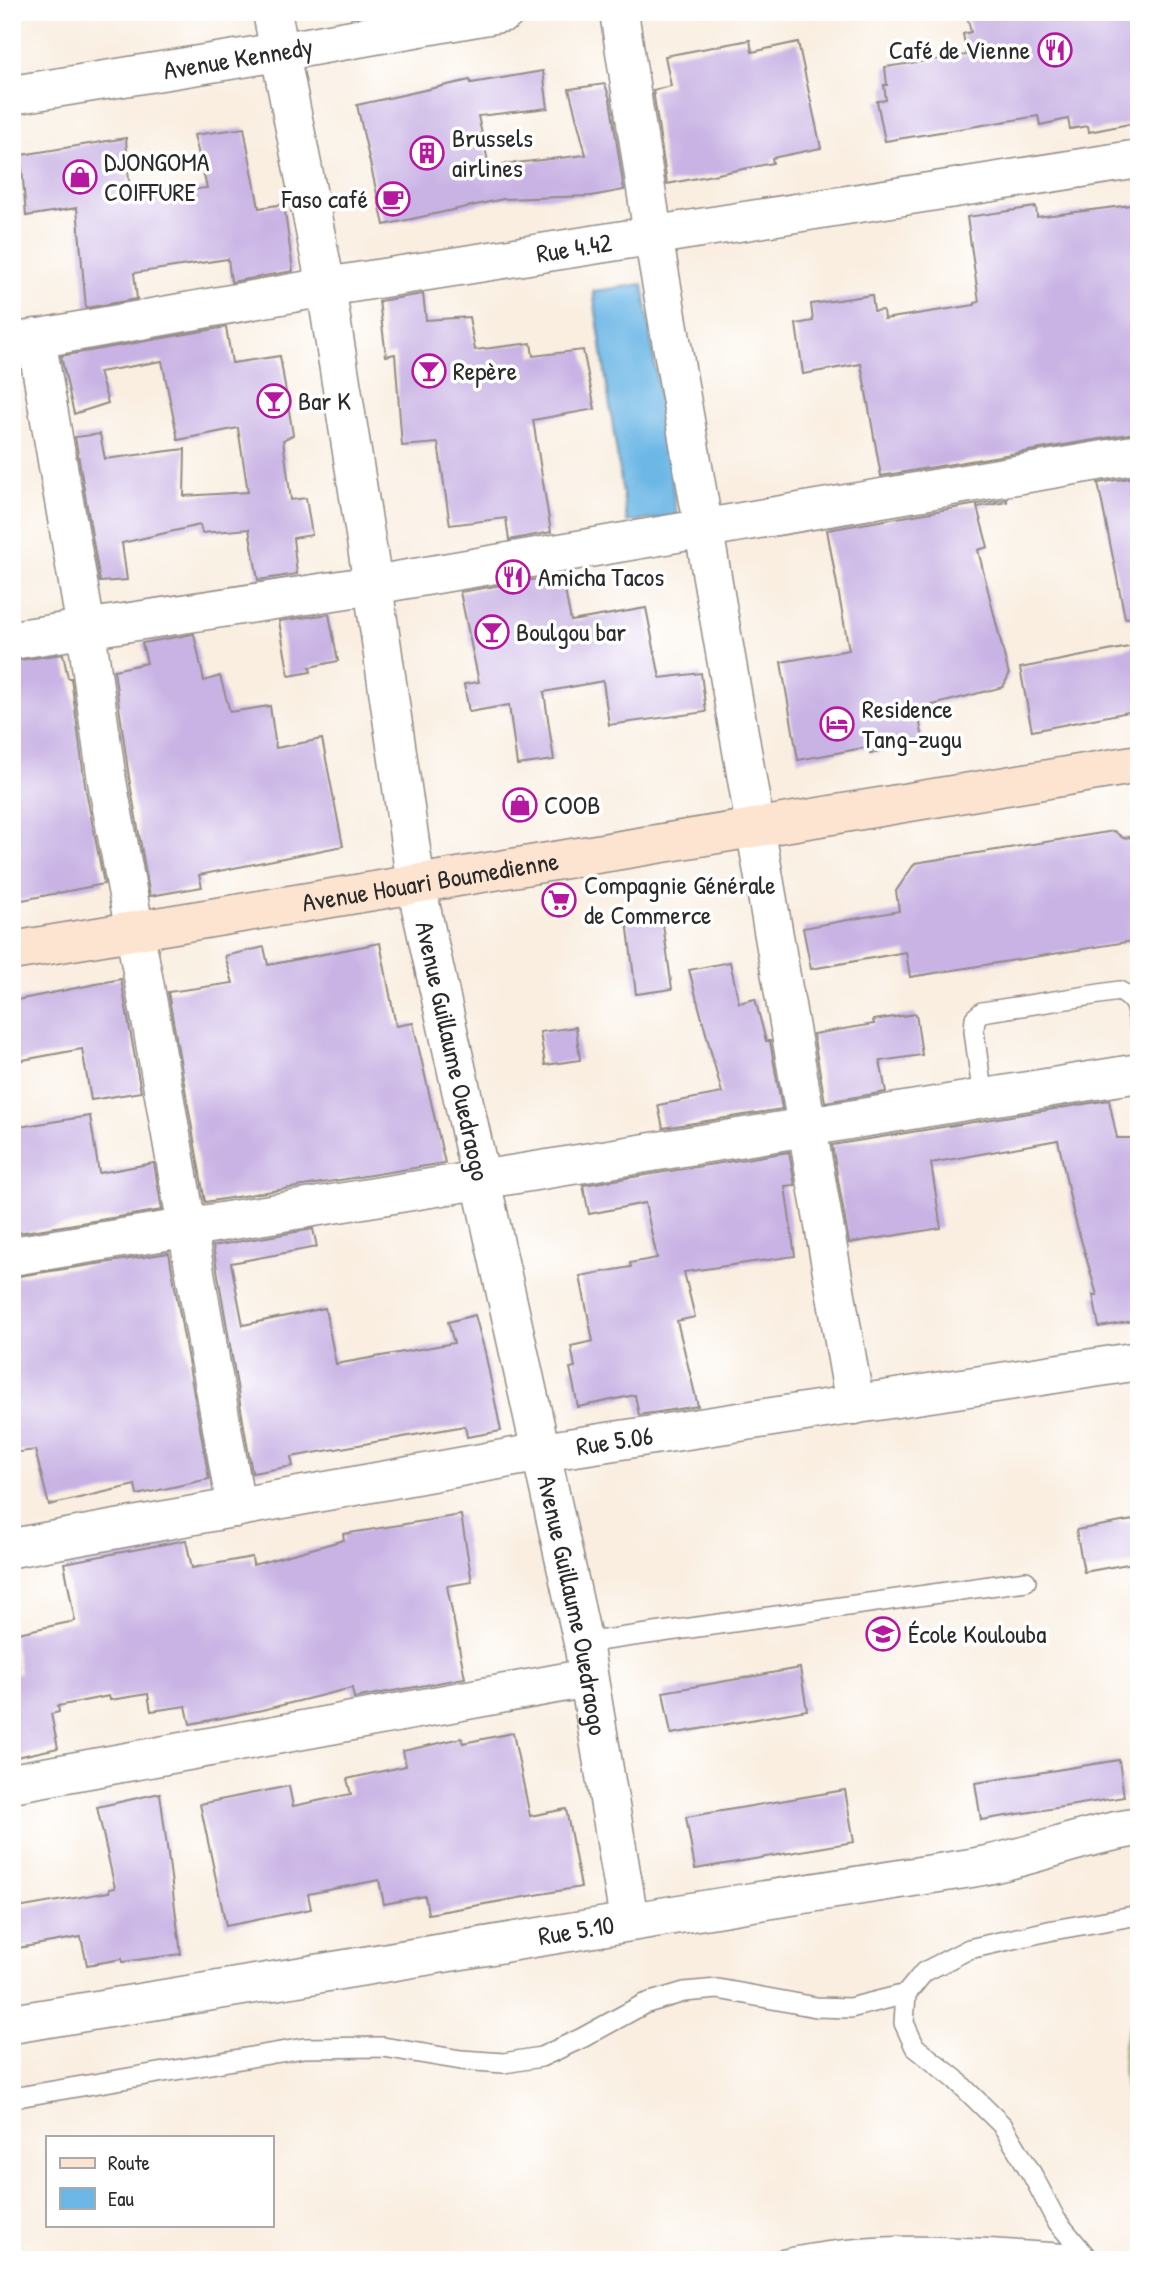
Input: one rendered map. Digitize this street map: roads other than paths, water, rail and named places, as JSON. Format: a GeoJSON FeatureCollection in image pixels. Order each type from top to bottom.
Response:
{"type":"FeatureCollection","features":[{"type":"Feature","properties":{"kind":"main road","name":"Avenue Houari Boumedienne"},"geometry":{"type":"LineString","coordinates":[[12,951],[1139,764]]}},
{"type":"Feature","properties":{"kind":"street","name":"Avenue Guillaume Ouedraogo"},"geometry":{"type":"LineString","coordinates":[[272,12],[326,287],[373,585],[416,885],[586,1661],[629,1920]]}},
{"type":"Feature","properties":{"kind":"street","name":"Avenue Kennedy"},"geometry":{"type":"LineString","coordinates":[[12,95],[505,12]]}},
{"type":"Feature","properties":{"kind":"street"},"geometry":{"type":"LineString","coordinates":[[619,12],[653,235],[855,1405]]}},
{"type":"Feature","properties":{"kind":"street","name":"Rue 4.42"},"geometry":{"type":"LineString","coordinates":[[24,341],[326,287],[1139,159]]}},
{"type":"Feature","properties":{"kind":"street"},"geometry":{"type":"LineString","coordinates":[[24,341],[86,629],[107,781],[236,1508]]}},
{"type":"Feature","properties":{"kind":"street"},"geometry":{"type":"LineString","coordinates":[[12,640],[373,585],[1139,454]]}},
{"type":"Feature","properties":{"kind":"street"},"geometry":{"type":"LineString","coordinates":[[12,1256],[1139,1073]]}},
{"type":"Feature","properties":{"kind":"street","name":"Rue 5.06"},"geometry":{"type":"LineString","coordinates":[[12,1548],[542,1452],[1139,1361]]}},
{"type":"Feature","properties":{"kind":"street"},"geometry":{"type":"LineString","coordinates":[[12,1783],[586,1661]]}},
{"type":"Feature","properties":{"kind":"street","name":"Rue 5.10"},"geometry":{"type":"LineString","coordinates":[[12,2024],[629,1920],[993,1864],[1108,1831],[1139,1828]]}},
{"type":"Feature","properties":{"kind":"lane"},"geometry":{"type":"LineString","coordinates":[[983,1099],[974,1031],[975,1017],[982,1012],[1119,991],[1131,997],[1135,1003],[1139,1023]]}},
{"type":"Feature","properties":{"kind":"lane"},"geometry":{"type":"LineString","coordinates":[[586,1661],[1026,1581]]}},
{"type":"Feature","properties":{"kind":"lane"},"geometry":{"type":"LineString","coordinates":[[1087,2258],[1056,2220],[1003,2126],[955,2079],[915,2047],[904,2023],[906,1994],[924,1972],[969,1949],[1053,1930],[1139,1915]]}},
{"type":"Feature","properties":{"kind":"lane"},"geometry":{"type":"LineString","coordinates":[[12,2098],[304,2048],[383,2047],[461,2060],[504,2063],[541,2057],[644,2004],[684,1992],[718,1989],[816,2007],[850,2008],[906,1994]]}},
{"type":"Feature","properties":{"kind":"lane"},"geometry":{"type":"LineString","coordinates":[[780,2260],[804,2254],[873,2246],[997,2249],[1087,2258]]}},
{"type":"Feature","properties":{"kind":"water"},"geometry":{"type":"Polygon","coordinates":[[[643,284],[677,517],[627,522],[593,291],[643,284]]]}},
{"type":"Feature","properties":{"kind":"place","name":"Café de Vienne"},"geometry":{"type":"Point","coordinates":[1055,50]}},
{"type":"Feature","properties":{"kind":"place","name":"Brussels airlines"},"geometry":{"type":"Point","coordinates":[427,153]}},
{"type":"Feature","properties":{"kind":"place","name":"DJONGOMA COIFFURE"},"geometry":{"type":"Point","coordinates":[80,177]}},
{"type":"Feature","properties":{"kind":"place","name":"Faso café"},"geometry":{"type":"Point","coordinates":[393,199]}},
{"type":"Feature","properties":{"kind":"place","name":"Repère"},"geometry":{"type":"Point","coordinates":[429,371]}},
{"type":"Feature","properties":{"kind":"place","name":"Bar K"},"geometry":{"type":"Point","coordinates":[274,401]}},
{"type":"Feature","properties":{"kind":"place","name":"Amicha Tacos"},"geometry":{"type":"Point","coordinates":[513,577]}},
{"type":"Feature","properties":{"kind":"place","name":"Boulgou bar"},"geometry":{"type":"Point","coordinates":[492,632]}},
{"type":"Feature","properties":{"kind":"place","name":"Residence Tang-zugu"},"geometry":{"type":"Point","coordinates":[837,724]}},
{"type":"Feature","properties":{"kind":"place","name":"COOB"},"geometry":{"type":"Point","coordinates":[520,805]}},
{"type":"Feature","properties":{"kind":"place","name":"Compagnie Générale de Commerce"},"geometry":{"type":"Point","coordinates":[559,900]}},
{"type":"Feature","properties":{"kind":"place","name":"École Koulouba"},"geometry":{"type":"Point","coordinates":[883,1634]}}]}
